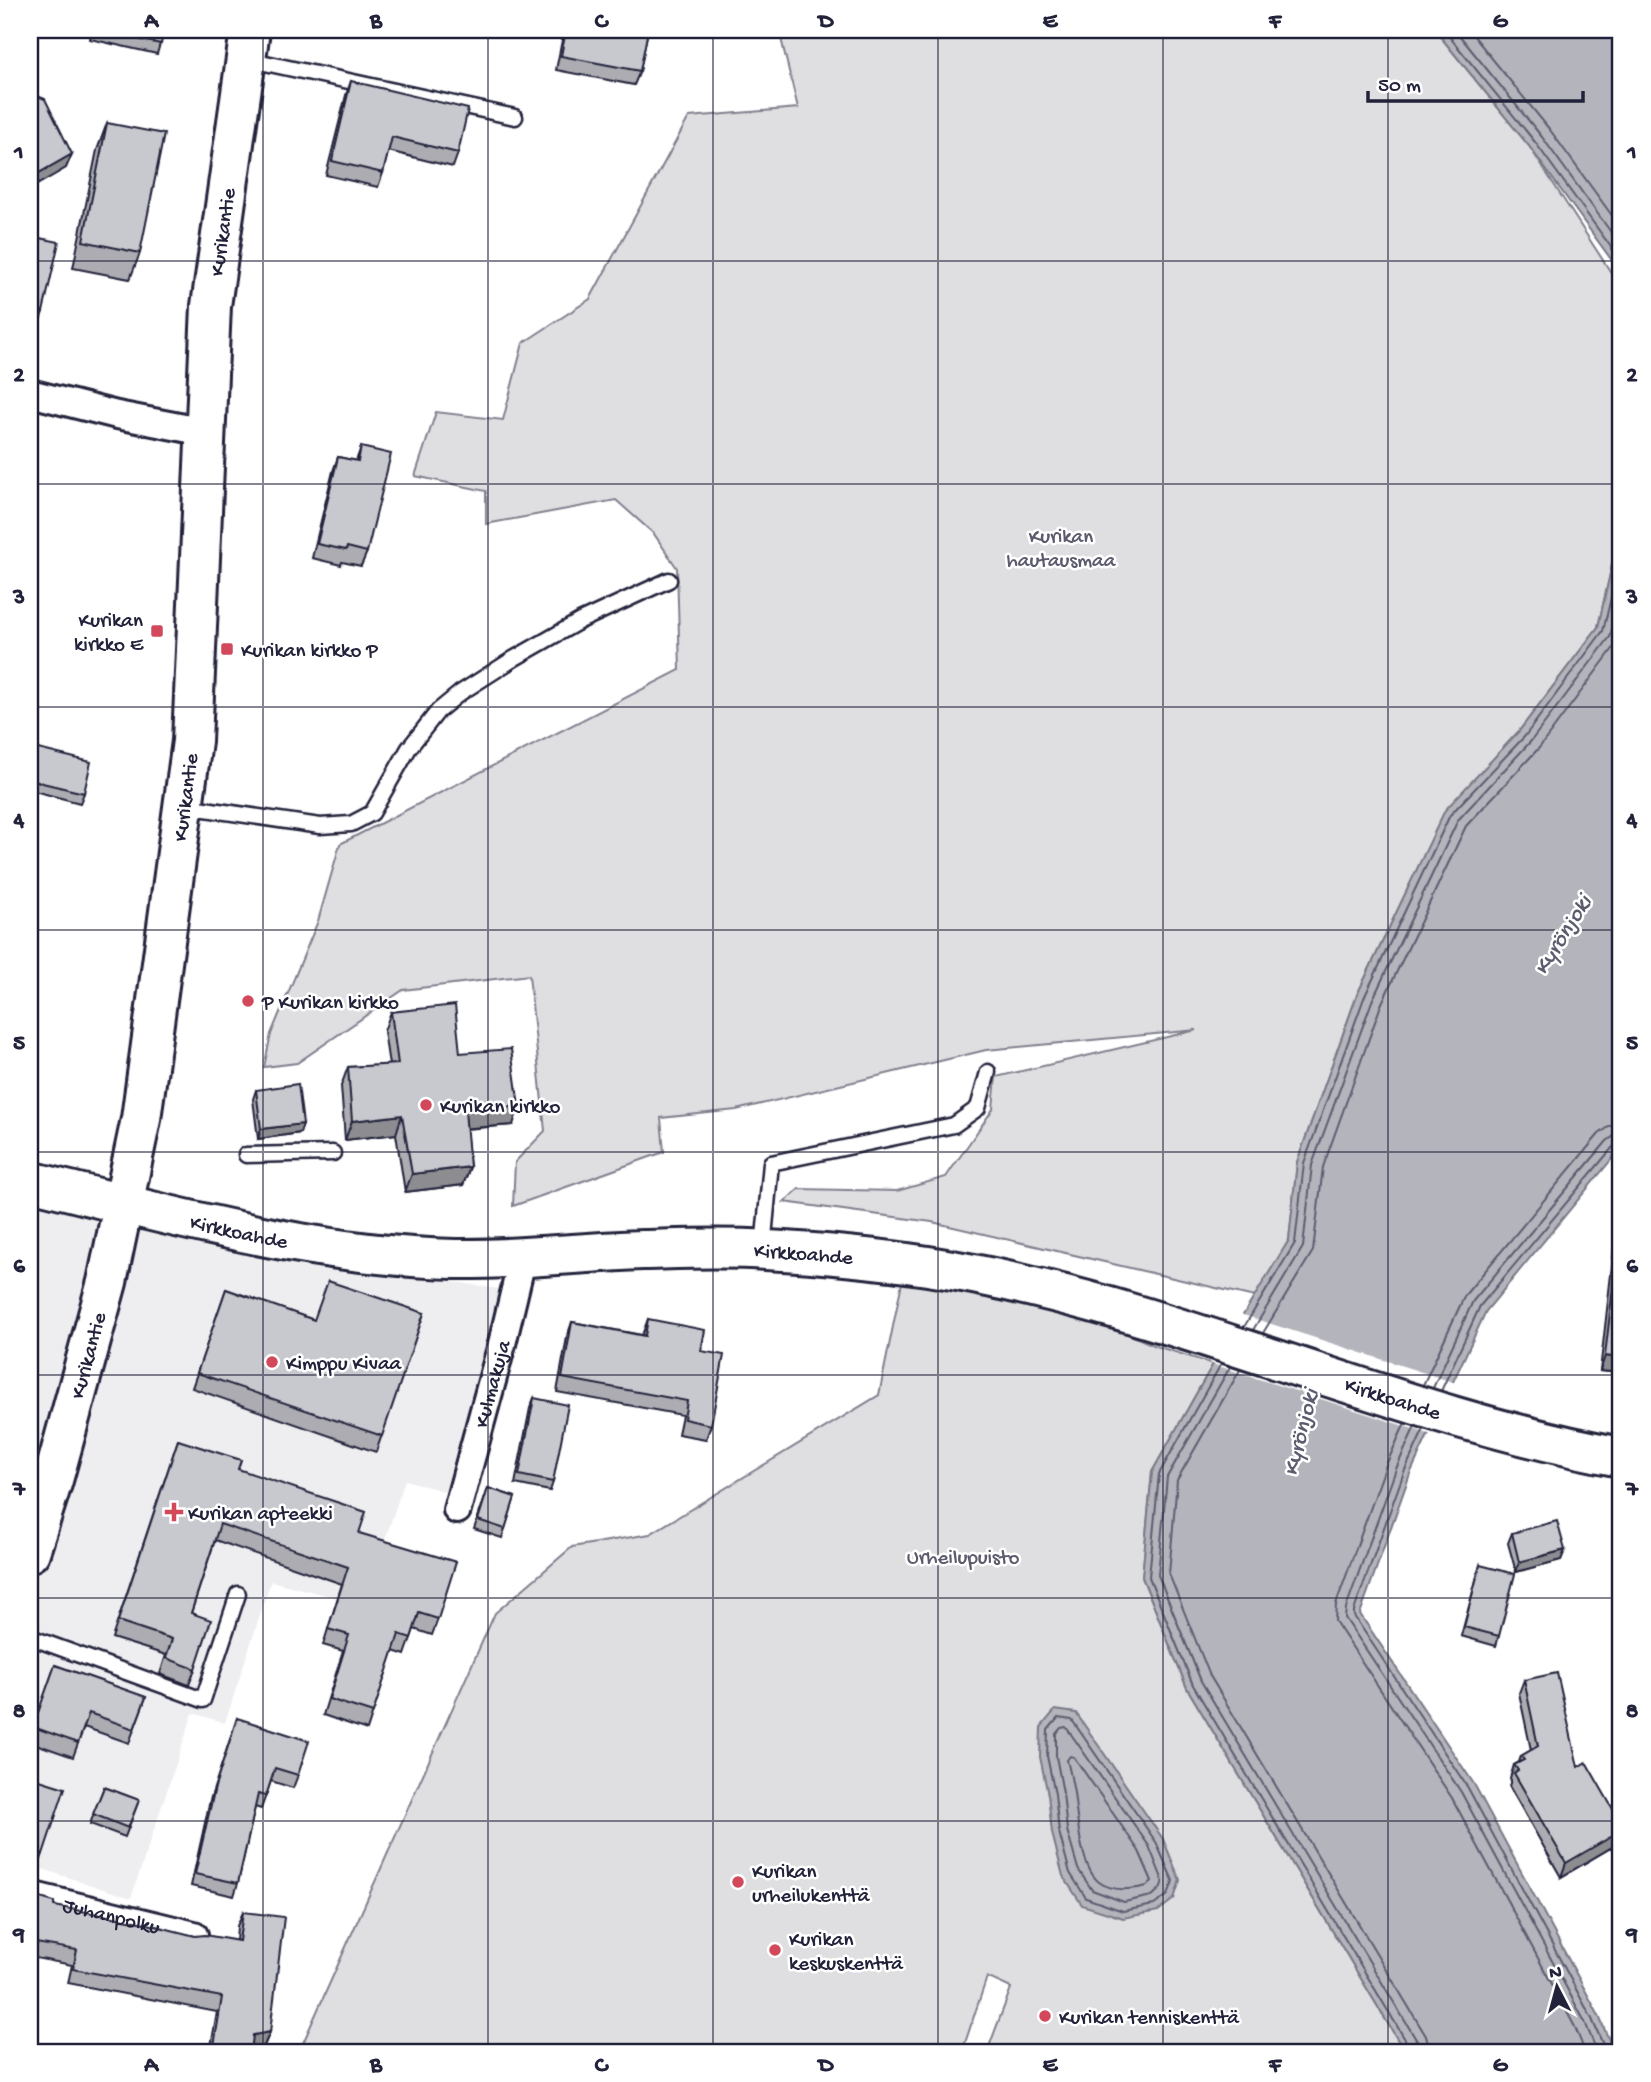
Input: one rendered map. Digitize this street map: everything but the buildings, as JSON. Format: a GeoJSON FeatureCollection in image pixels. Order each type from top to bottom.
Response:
{"type":"FeatureCollection","features":[{"type":"Feature","properties":{"kind":"main road","name":"Kurikantie"},"geometry":{"type":"LineString","coordinates":[[30,1552],[53,1480],[107,1282],[141,1119],[192,741],[211,306],[248,44]]}},
{"type":"Feature","properties":{"kind":"main road","name":"Kirkkoahde"},"geometry":{"type":"LineString","coordinates":[[30,1181],[293,1242],[387,1255],[457,1259],[762,1249],[899,1263],[989,1276],[1074,1296],[1464,1420],[1621,1457]]}},
{"type":"Feature","properties":{"kind":"street"},"geometry":{"type":"LineString","coordinates":[[30,393],[117,415],[205,432]]}},
{"type":"Feature","properties":{"kind":"street","name":"Kulmakuja"},"geometry":{"type":"LineString","coordinates":[[457,1510],[523,1256]]}},
{"type":"Feature","properties":{"kind":"street","name":"Juhanpolku"},"geometry":{"type":"LineString","coordinates":[[30,1895],[194,1935]]}},
{"type":"Feature","properties":{"kind":"lane"},"geometry":{"type":"LineString","coordinates":[[248,44],[515,117]]}},
{"type":"Feature","properties":{"kind":"lane"},"geometry":{"type":"LineString","coordinates":[[184,806],[320,826],[351,824],[372,813],[410,748],[438,711],[460,693],[580,621],[669,580]]}},
{"type":"Feature","properties":{"kind":"lane"},"geometry":{"type":"LineString","coordinates":[[762,1249],[771,1163],[954,1125],[978,1108],[988,1072]]}},
{"type":"Feature","properties":{"kind":"lane"},"geometry":{"type":"LineString","coordinates":[[246,1155],[333,1153]]}},
{"type":"Feature","properties":{"kind":"lane"},"geometry":{"type":"LineString","coordinates":[[30,1637],[203,1700],[238,1594]]}},
{"type":"Feature","properties":{"kind":"shaded area"},"geometry":{"type":"Polygon","coordinates":[[[30,1203],[192,1240],[530,1294],[474,1500],[405,1480],[363,1605],[271,1581],[225,1723],[193,1713],[131,1898],[30,1865],[30,1203]]]}},
{"type":"Feature","properties":{"kind":"green space","name":"Kurikan hautausmaa"},"geometry":{"type":"Polygon","coordinates":[[[779,30],[1435,30],[1529,146],[1621,288],[1621,525],[1598,627],[1519,731],[1445,811],[1357,995],[1297,1162],[1289,1240],[1255,1297],[932,1222],[784,1202],[799,1189],[897,1191],[946,1177],[993,1109],[996,1077],[1197,1030],[986,1050],[736,1110],[661,1118],[664,1152],[513,1206],[515,1162],[545,1131],[529,975],[403,990],[297,1063],[264,1067],[271,1034],[318,921],[340,844],[680,670],[677,568],[654,534],[616,500],[486,524],[486,491],[415,476],[436,412],[503,420],[523,343],[590,299],[689,117],[798,108],[779,30]]]}},
{"type":"Feature","properties":{"kind":"green space","name":"Urheilupuisto"},"geometry":{"type":"Polygon","coordinates":[[[902,1282],[988,1293],[1107,1325],[1156,1346],[1213,1364],[1152,1472],[1142,1577],[1187,1688],[1405,2052],[987,2052],[1011,1988],[987,1977],[962,2052],[299,2052],[495,1613],[572,1547],[650,1534],[879,1395],[902,1282]]]}},
{"type":"Feature","properties":{"kind":"water"},"geometry":{"type":"Polygon","coordinates":[[[1435,30],[1621,30],[1621,273],[1529,146],[1435,30]]]}},
{"type":"Feature","properties":{"kind":"water","name":"Kyrönjoki"},"geometry":{"type":"Polygon","coordinates":[[[1621,525],[1621,1148],[1486,1311],[1410,1474],[1360,1614],[1474,1784],[1599,2016],[1614,2052],[1405,2052],[1187,1688],[1142,1577],[1152,1472],[1213,1364],[1289,1240],[1297,1162],[1357,995],[1445,810],[1519,731],[1598,627],[1621,525]]]}},
{"type":"Feature","properties":{"kind":"water"},"geometry":{"type":"Polygon","coordinates":[[[1055,1710],[1076,1713],[1163,1839],[1180,1880],[1174,1899],[1158,1911],[1123,1918],[1082,1905],[1063,1876],[1052,1833],[1040,1757],[1041,1727],[1055,1710]]]}},
{"type":"Feature","properties":{"kind":"pier"},"geometry":{"type":"Polygon","coordinates":[[[1240,1314],[1456,1383],[1432,1435],[1209,1363],[1240,1314]]]}},
{"type":"Feature","properties":{"kind":"place","name":"Kurikan kirkko E"},"geometry":{"type":"Point","coordinates":[157,631]}},
{"type":"Feature","properties":{"kind":"place","name":"Kurikan kirkko P"},"geometry":{"type":"Point","coordinates":[227,649]}},
{"type":"Feature","properties":{"kind":"place","name":"P Kurikan kirkko"},"geometry":{"type":"Point","coordinates":[248,1001]}},
{"type":"Feature","properties":{"kind":"place","name":"Kurikan kirkko"},"geometry":{"type":"Point","coordinates":[426,1105]}},
{"type":"Feature","properties":{"kind":"place","name":"Kimppu Kivaa"},"geometry":{"type":"Point","coordinates":[272,1362]}},
{"type":"Feature","properties":{"kind":"place","name":"Kurikan apteekki"},"geometry":{"type":"Point","coordinates":[174,1512]}},
{"type":"Feature","properties":{"kind":"place","name":"Kurikan urheilukenttä"},"geometry":{"type":"Point","coordinates":[738,1882]}},
{"type":"Feature","properties":{"kind":"place","name":"Kurikan keskuskenttä"},"geometry":{"type":"Point","coordinates":[775,1950]}},
{"type":"Feature","properties":{"kind":"place","name":"Kurikan tenniskenttä"},"geometry":{"type":"Point","coordinates":[1045,2016]}}]}
